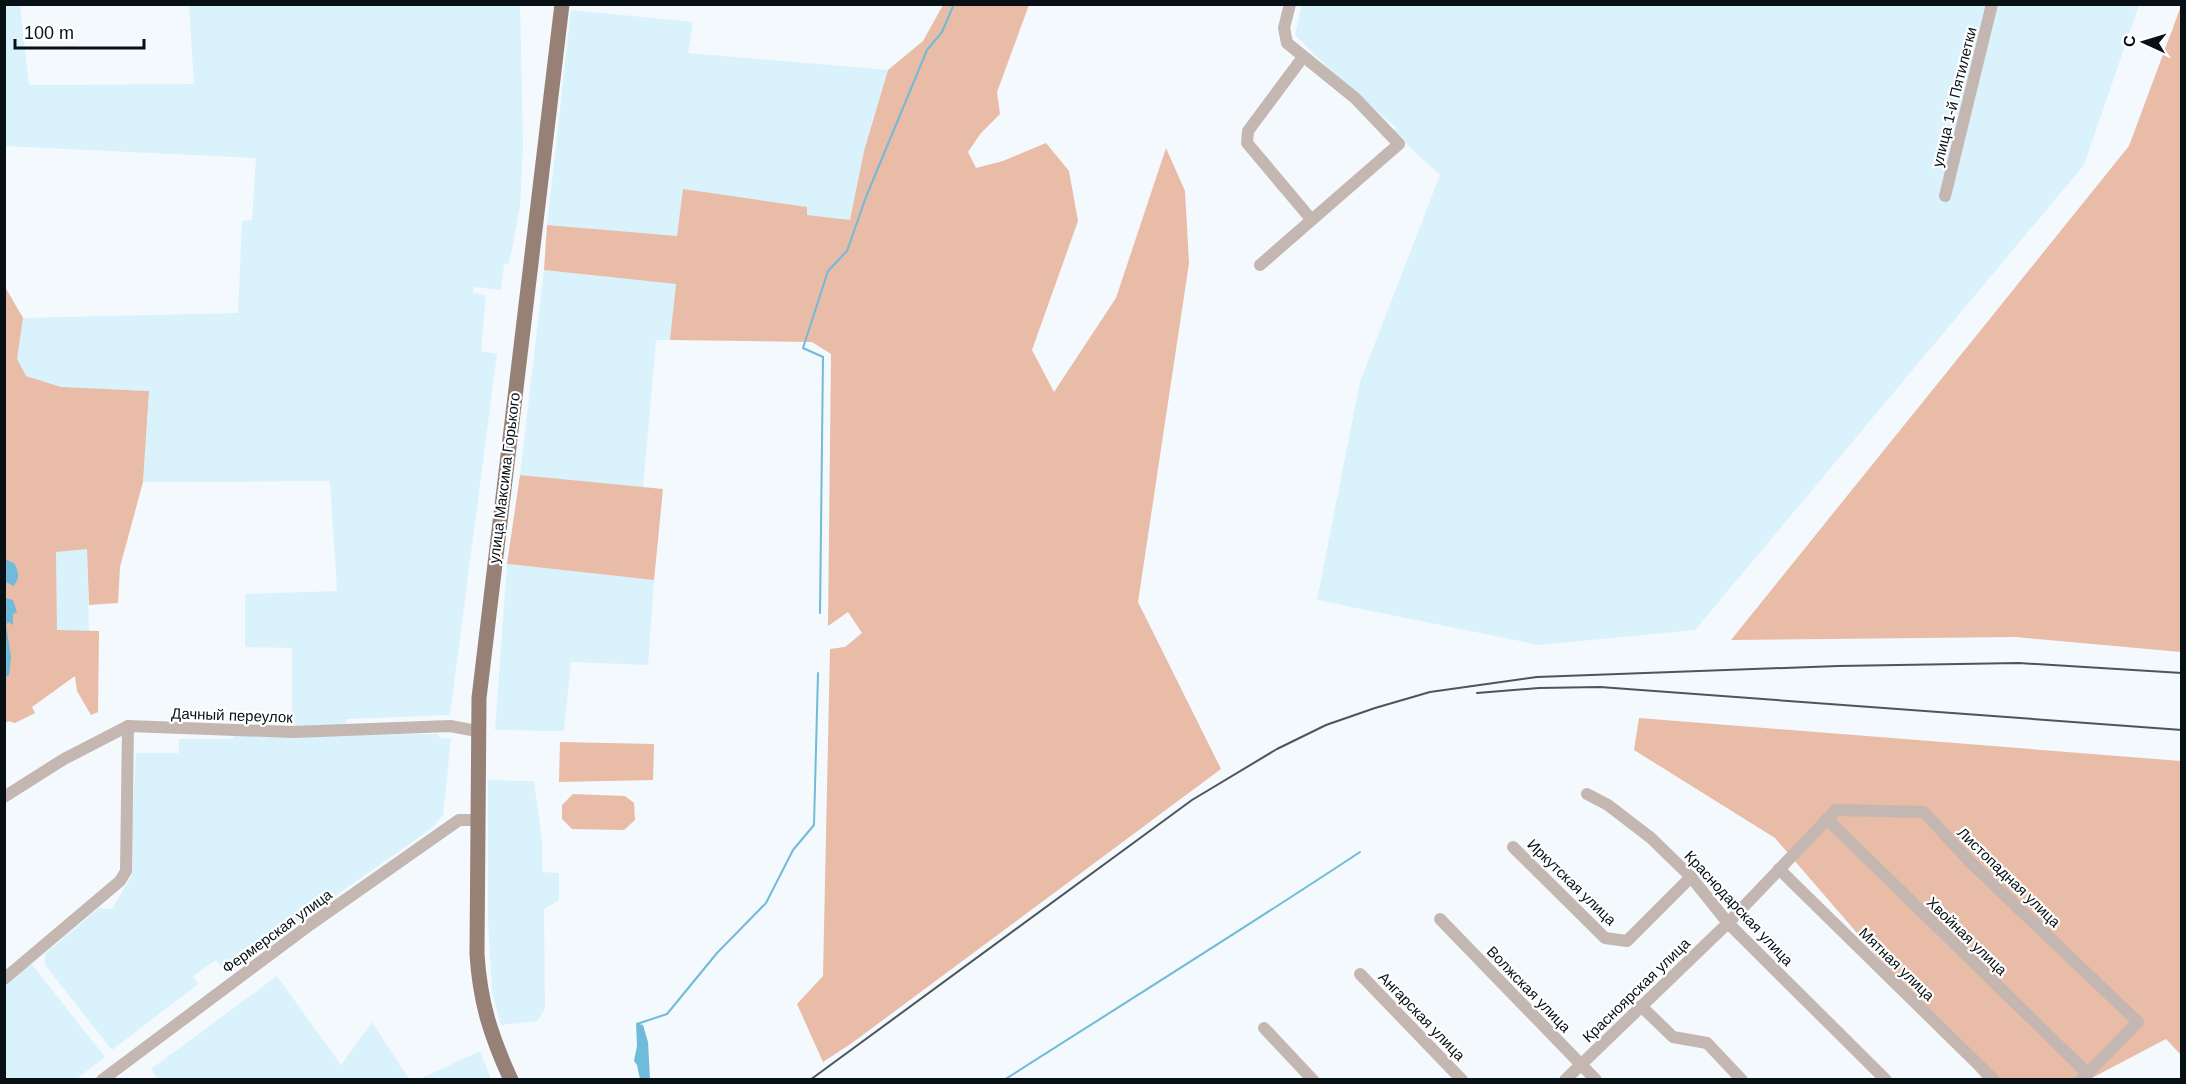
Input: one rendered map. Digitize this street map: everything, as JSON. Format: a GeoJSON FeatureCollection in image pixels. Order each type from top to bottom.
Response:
{"type":"FeatureCollection","features":[{"type":"Feature","properties":{"kind":"main road","name":"улица Максима Горького"},"geometry":{"type":"LineString","coordinates":[[511,1080],[487,1023],[479,985],[477,731],[492,578],[547,147],[562,4]]}},
{"type":"Feature","properties":{"kind":"street"},"geometry":{"type":"LineString","coordinates":[[1260,265],[1399,144],[1355,98],[1287,43],[1284,28],[1290,4]]}},
{"type":"Feature","properties":{"kind":"street","name":"улица 1-й Пятилетки"},"geometry":{"type":"LineString","coordinates":[[1945,196],[1992,4]]}},
{"type":"Feature","properties":{"kind":"street"},"geometry":{"type":"LineString","coordinates":[[1303,57],[1248,131],[1246,142],[1311,219]]}},
{"type":"Feature","properties":{"kind":"street","name":"Дачный переулок"},"geometry":{"type":"LineString","coordinates":[[4,797],[64,759],[128,726],[293,732],[450,726],[477,731]]}},
{"type":"Feature","properties":{"kind":"street"},"geometry":{"type":"LineString","coordinates":[[4,979],[120,881],[126,871],[128,726]]}},
{"type":"Feature","properties":{"kind":"street","name":"Краснодарская улица"},"geometry":{"type":"LineString","coordinates":[[1587,794],[1608,805],[1651,838],[1691,877],[1728,923],[1886,1080]]}},
{"type":"Feature","properties":{"kind":"street","name":"Красноярская улица"},"geometry":{"type":"LineString","coordinates":[[1565,1080],[1728,923],[1836,810]]}},
{"type":"Feature","properties":{"kind":"street","name":"Листопадная улица"},"geometry":{"type":"LineString","coordinates":[[1836,810],[1924,812],[1970,862],[2138,1022],[2084,1076]]}},
{"type":"Feature","properties":{"kind":"street","name":"Фермерская улица"},"geometry":{"type":"LineString","coordinates":[[102,1080],[311,924],[459,820],[477,819]]}},
{"type":"Feature","properties":{"kind":"street","name":"Хвойная улица"},"geometry":{"type":"LineString","coordinates":[[1827,819],[2084,1076]]}},
{"type":"Feature","properties":{"kind":"street","name":"Иркутская улица"},"geometry":{"type":"LineString","coordinates":[[1513,847],[1605,938],[1627,941],[1691,877]]}},
{"type":"Feature","properties":{"kind":"street","name":"Мятная улица"},"geometry":{"type":"LineString","coordinates":[[1779,869],[1994,1080]]}},
{"type":"Feature","properties":{"kind":"street","name":"Волжская улица"},"geometry":{"type":"LineString","coordinates":[[1440,919],[1596,1080]]}},
{"type":"Feature","properties":{"kind":"street","name":"Ангарская улица"},"geometry":{"type":"LineString","coordinates":[[1360,974],[1462,1080]]}},
{"type":"Feature","properties":{"kind":"street"},"geometry":{"type":"LineString","coordinates":[[1641,1006],[1673,1037],[1707,1043],[1743,1080]]}},
{"type":"Feature","properties":{"kind":"street"},"geometry":{"type":"LineString","coordinates":[[1264,1028],[1313,1080]]}},
{"type":"Feature","properties":{"kind":"shaded area"},"geometry":{"type":"Polygon","coordinates":[[[1302,4],[2139,5],[2084,165],[1695,630],[1539,645],[1317,600],[1360,382],[1440,175],[1394,133],[1396,127],[1358,97],[1295,35],[1302,4]]]}},
{"type":"Feature","properties":{"kind":"shaded area"},"geometry":{"type":"Polygon","coordinates":[[[5,5],[20,5],[29,85],[194,84],[189,5],[520,5],[523,144],[520,207],[509,264],[504,264],[501,290],[474,287],[473,293],[486,295],[481,351],[497,354],[450,715],[346,719],[346,726],[292,726],[292,648],[245,647],[245,594],[337,591],[330,481],[143,482],[149,391],[61,387],[25,376],[17,359],[23,318],[238,313],[242,221],[252,220],[256,158],[5,146],[5,5]]]}},
{"type":"Feature","properties":{"kind":"shaded area"},"geometry":{"type":"Polygon","coordinates":[[[943,5],[1029,5],[997,92],[1000,114],[981,133],[968,152],[976,168],[1003,161],[1046,143],[1069,171],[1078,221],[1032,350],[1054,392],[1116,298],[1166,148],[1185,191],[1189,263],[1138,602],[1221,769],[852,1043],[823,1062],[797,1004],[823,976],[830,649],[845,647],[862,633],[848,612],[828,626],[831,354],[812,342],[670,340],[676,284],[544,270],[547,225],[677,236],[683,189],[807,207],[807,215],[850,220],[864,151],[888,70],[923,41],[943,5]]]}},
{"type":"Feature","properties":{"kind":"shaded area"},"geometry":{"type":"Polygon","coordinates":[[[2181,6],[2181,652],[2016,637],[1731,640],[2129,146],[2181,6]]]}},
{"type":"Feature","properties":{"kind":"shaded area"},"geometry":{"type":"Polygon","coordinates":[[[571,10],[693,22],[688,53],[888,70],[864,151],[850,220],[806,215],[807,207],[683,190],[677,236],[547,225],[571,10]]]}},
{"type":"Feature","properties":{"kind":"shaded area"},"geometry":{"type":"Polygon","coordinates":[[[544,270],[677,284],[670,340],[656,340],[643,488],[520,475],[544,270]]]}},
{"type":"Feature","properties":{"kind":"shaded area"},"geometry":{"type":"Polygon","coordinates":[[[4,285],[23,318],[17,359],[26,376],[61,387],[149,391],[143,482],[120,567],[118,603],[89,605],[87,549],[56,552],[57,630],[99,631],[98,712],[91,715],[77,691],[75,676],[32,707],[35,713],[15,723],[8,721],[5,724],[4,285]]]}},
{"type":"Feature","properties":{"kind":"shaded area"},"geometry":{"type":"Polygon","coordinates":[[[520,475],[663,489],[654,580],[507,564],[520,475]]]}},
{"type":"Feature","properties":{"kind":"shaded area"},"geometry":{"type":"Polygon","coordinates":[[[87,549],[89,631],[57,631],[56,551],[87,549]]]}},
{"type":"Feature","properties":{"kind":"shaded area"},"geometry":{"type":"Polygon","coordinates":[[[507,564],[654,580],[648,665],[571,662],[564,731],[495,730],[507,564]]]}},
{"type":"Feature","properties":{"kind":"shaded area"},"geometry":{"type":"Polygon","coordinates":[[[1639,718],[2181,761],[2181,1055],[2166,1039],[2090,1079],[1983,1079],[1775,838],[1634,750],[1639,718]]]}},
{"type":"Feature","properties":{"kind":"shaded area"},"geometry":{"type":"Polygon","coordinates":[[[438,734],[440,738],[451,739],[443,815],[432,828],[226,973],[216,960],[193,976],[198,984],[112,1050],[45,965],[45,954],[99,908],[112,909],[132,875],[129,870],[136,753],[179,753],[179,739],[233,739],[234,735],[438,734]]]}},
{"type":"Feature","properties":{"kind":"shaded area"},"geometry":{"type":"Polygon","coordinates":[[[560,742],[654,744],[653,780],[559,782],[560,742]]]}},
{"type":"Feature","properties":{"kind":"shaded area"},"geometry":{"type":"Polygon","coordinates":[[[488,780],[534,781],[542,840],[542,872],[559,873],[559,900],[544,909],[545,1009],[537,1021],[501,1025],[492,992],[488,920],[488,780]]]}},
{"type":"Feature","properties":{"kind":"shaded area"},"geometry":{"type":"Polygon","coordinates":[[[573,794],[625,796],[634,803],[635,820],[624,830],[572,829],[562,819],[562,805],[573,794]]]}},
{"type":"Feature","properties":{"kind":"shaded area"},"geometry":{"type":"Polygon","coordinates":[[[30,962],[105,1057],[76,1079],[5,1080],[5,985],[30,962]]]}},
{"type":"Feature","properties":{"kind":"shaded area"},"geometry":{"type":"Polygon","coordinates":[[[277,976],[341,1065],[372,1022],[409,1079],[158,1079],[151,1069],[277,976]]]}},
{"type":"Feature","properties":{"kind":"shaded area"},"geometry":{"type":"Polygon","coordinates":[[[480,1051],[491,1079],[420,1079],[480,1051]]]}},
{"type":"Feature","properties":{"kind":"water"},"geometry":{"type":"Polygon","coordinates":[[[4,556],[15,564],[17,570],[18,578],[13,586],[7,582],[5,585],[4,556]]]}},
{"type":"Feature","properties":{"kind":"water"},"geometry":{"type":"Polygon","coordinates":[[[5,588],[6,598],[13,600],[17,612],[13,614],[13,625],[8,622],[6,625],[11,657],[9,675],[6,677],[5,588]]]}},
{"type":"Feature","properties":{"kind":"water"},"geometry":{"type":"Polygon","coordinates":[[[636,1023],[643,1025],[648,1042],[650,1079],[640,1079],[634,1061],[637,1046],[636,1023]]]}},
{"type":"Feature","properties":{"kind":"waterway"},"geometry":{"type":"LineString","coordinates":[[820,613],[823,357],[803,348],[828,271],[847,251],[866,197],[927,50],[942,32],[954,4]]}},
{"type":"Feature","properties":{"kind":"waterway"},"geometry":{"type":"LineString","coordinates":[[637,1024],[667,1014],[717,953],[766,903],[793,850],[814,825],[818,673]]}},
{"type":"Feature","properties":{"kind":"waterway"},"geometry":{"type":"LineString","coordinates":[[1004,1080],[1360,852]]}},
{"type":"Feature","properties":{"kind":"railway"},"geometry":{"type":"LineString","coordinates":[[810,1080],[1192,800],[1277,749],[1326,725],[1375,708],[1430,692],[1537,677],[1838,666],[2019,663],[2182,673]]}},
{"type":"Feature","properties":{"kind":"railway"},"geometry":{"type":"LineString","coordinates":[[1477,693],[1539,688],[1600,687],[2182,730]]}}]}
